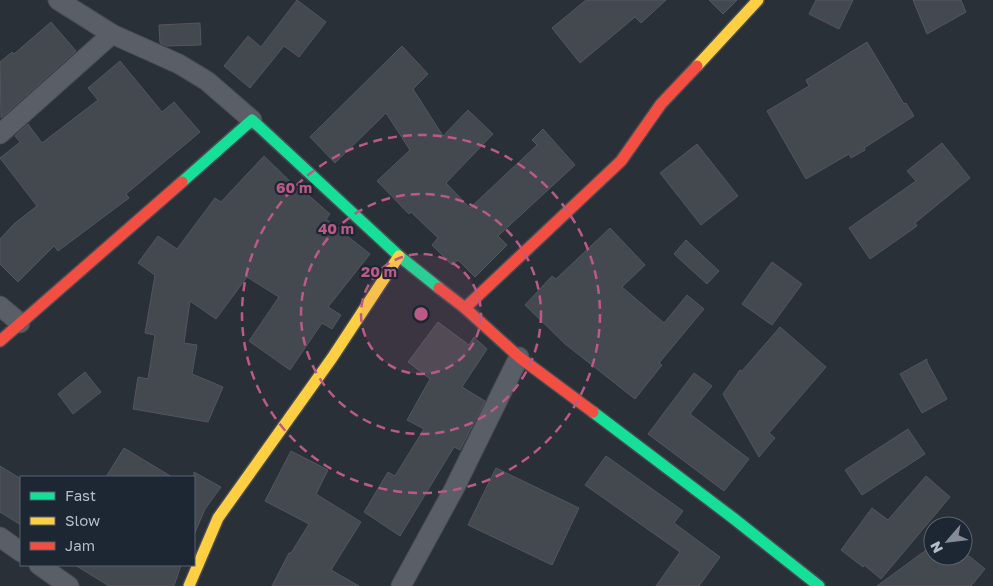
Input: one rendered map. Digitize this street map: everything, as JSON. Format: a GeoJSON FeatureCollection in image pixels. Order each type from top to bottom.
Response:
{"type":"FeatureCollection","features":[{"type":"Feature","properties":{"kind":"street"},"geometry":{"type":"LineString","coordinates":[[58,0],[112,34],[179,64],[207,81],[277,142],[399,256],[465,308],[519,357],[733,518],[819,586]]}},
{"type":"Feature","properties":{"kind":"street"},"geometry":{"type":"LineString","coordinates":[[465,308],[621,162],[661,104],[758,0]]}},
{"type":"Feature","properties":{"kind":"street"},"geometry":{"type":"LineString","coordinates":[[0,134],[112,34]]}},
{"type":"Feature","properties":{"kind":"street"},"geometry":{"type":"LineString","coordinates":[[0,341],[252,120]]}},
{"type":"Feature","properties":{"kind":"street"},"geometry":{"type":"LineString","coordinates":[[189,586],[218,518],[332,358],[399,256]]}},
{"type":"Feature","properties":{"kind":"street"},"geometry":{"type":"LineString","coordinates":[[0,306],[20,323]]}},
{"type":"Feature","properties":{"kind":"street"},"geometry":{"type":"LineString","coordinates":[[401,586],[454,489],[519,357]]}},
{"type":"Feature","properties":{"kind":"street"},"geometry":{"type":"LineString","coordinates":[[0,537],[20,551]]}},
{"type":"Feature","properties":{"kind":"street"},"geometry":{"type":"LineString","coordinates":[[40,566],[68,586]]}},
{"type":"Feature","properties":{"kind":"building"},"geometry":{"type":"Polygon","coordinates":[[[297,0],[326,22],[299,57],[284,46],[250,88],[224,66],[248,36],[261,47],[297,0]]]}},
{"type":"Feature","properties":{"kind":"building"},"geometry":{"type":"Polygon","coordinates":[[[586,0],[666,0],[641,23],[635,17],[580,63],[552,28],[586,0]]]}},
{"type":"Feature","properties":{"kind":"building"},"geometry":{"type":"Polygon","coordinates":[[[709,0],[737,0],[723,14],[709,0]]]}},
{"type":"Feature","properties":{"kind":"building"},"geometry":{"type":"Polygon","coordinates":[[[816,0],[853,0],[839,29],[809,14],[816,0]]]}},
{"type":"Feature","properties":{"kind":"building"},"geometry":{"type":"Polygon","coordinates":[[[913,0],[961,0],[966,12],[927,34],[913,0]]]}},
{"type":"Feature","properties":{"kind":"building"},"geometry":{"type":"Polygon","coordinates":[[[51,22],[76,51],[1,118],[0,62],[12,52],[14,54],[51,22]]]}},
{"type":"Feature","properties":{"kind":"building"},"geometry":{"type":"Polygon","coordinates":[[[200,23],[201,45],[167,46],[160,43],[159,25],[200,23]]]}},
{"type":"Feature","properties":{"kind":"building"},"geometry":{"type":"Polygon","coordinates":[[[867,42],[904,104],[906,103],[914,116],[864,148],[865,150],[851,158],[849,154],[806,179],[767,111],[809,86],[806,80],[867,42]]]}},
{"type":"Feature","properties":{"kind":"building"},"geometry":{"type":"Polygon","coordinates":[[[402,46],[428,74],[413,89],[443,136],[468,110],[493,134],[446,183],[470,208],[537,145],[532,140],[543,129],[575,165],[498,236],[507,245],[475,277],[458,260],[452,265],[432,245],[438,238],[411,212],[409,214],[377,181],[410,150],[386,113],[335,163],[310,137],[402,46]]]}},
{"type":"Feature","properties":{"kind":"building"},"geometry":{"type":"Polygon","coordinates":[[[120,61],[162,112],[174,102],[200,132],[126,194],[129,198],[58,251],[54,246],[18,282],[0,264],[0,239],[15,223],[37,206],[0,158],[20,142],[15,136],[28,124],[42,143],[98,100],[88,88],[120,61]]]}},
{"type":"Feature","properties":{"kind":"building"},"geometry":{"type":"Polygon","coordinates":[[[942,143],[970,178],[915,223],[917,226],[870,259],[849,228],[916,181],[907,171],[942,143]]]}},
{"type":"Feature","properties":{"kind":"building"},"geometry":{"type":"Polygon","coordinates":[[[697,144],[738,196],[701,225],[660,173],[697,144]]]}},
{"type":"Feature","properties":{"kind":"building"},"geometry":{"type":"Polygon","coordinates":[[[264,156],[305,196],[307,194],[330,214],[326,219],[370,254],[328,307],[341,315],[332,329],[322,323],[290,370],[249,341],[279,297],[247,277],[216,319],[190,301],[184,343],[197,345],[192,374],[223,387],[208,422],[133,409],[138,377],[148,379],[155,335],[145,333],[155,275],[138,263],[158,236],[177,249],[215,198],[221,202],[264,156]]]}},
{"type":"Feature","properties":{"kind":"building"},"geometry":{"type":"Polygon","coordinates":[[[610,228],[645,265],[622,287],[664,323],[687,295],[704,309],[659,363],[662,365],[635,399],[565,344],[525,305],[552,276],[556,279],[610,228]]]}},
{"type":"Feature","properties":{"kind":"building"},"geometry":{"type":"Polygon","coordinates":[[[686,240],[719,271],[707,284],[674,254],[686,240]]]}},
{"type":"Feature","properties":{"kind":"building"},"geometry":{"type":"Polygon","coordinates":[[[772,262],[802,284],[772,325],[742,304],[772,262]]]}},
{"type":"Feature","properties":{"kind":"building"},"geometry":{"type":"Polygon","coordinates":[[[438,322],[469,345],[474,337],[487,349],[462,387],[485,401],[460,450],[454,447],[400,536],[364,512],[388,472],[395,476],[424,429],[407,420],[430,379],[408,362],[438,322]]]}},
{"type":"Feature","properties":{"kind":"building"},"geometry":{"type":"Polygon","coordinates":[[[780,327],[826,367],[769,433],[775,438],[759,457],[723,394],[740,370],[742,371],[780,327]]]}},
{"type":"Feature","properties":{"kind":"building"},"geometry":{"type":"Polygon","coordinates":[[[927,359],[947,399],[922,413],[900,374],[927,359]]]}},
{"type":"Feature","properties":{"kind":"building"},"geometry":{"type":"Polygon","coordinates":[[[85,372],[101,392],[73,414],[58,394],[85,372]]]}},
{"type":"Feature","properties":{"kind":"building"},"geometry":{"type":"Polygon","coordinates":[[[694,373],[712,386],[690,414],[749,459],[724,491],[648,434],[694,373]]]}},
{"type":"Feature","properties":{"kind":"building"},"geometry":{"type":"Polygon","coordinates":[[[908,429],[925,454],[862,495],[845,470],[908,429]]]}},
{"type":"Feature","properties":{"kind":"building"},"geometry":{"type":"Polygon","coordinates":[[[124,448],[170,476],[107,476],[124,448]]]}},
{"type":"Feature","properties":{"kind":"building"},"geometry":{"type":"Polygon","coordinates":[[[291,451],[328,470],[316,494],[361,522],[331,570],[359,586],[272,586],[289,553],[291,553],[309,524],[265,501],[291,451]]]}},
{"type":"Feature","properties":{"kind":"building"},"geometry":{"type":"Polygon","coordinates":[[[606,456],[683,511],[674,523],[720,557],[699,586],[656,586],[680,552],[585,485],[606,456]]]}},
{"type":"Feature","properties":{"kind":"building"},"geometry":{"type":"Polygon","coordinates":[[[0,466],[20,478],[20,524],[0,512],[0,466]]]}},
{"type":"Feature","properties":{"kind":"building"},"geometry":{"type":"Polygon","coordinates":[[[496,468],[579,508],[552,565],[468,525],[496,468]]]}},
{"type":"Feature","properties":{"kind":"building"},"geometry":{"type":"Polygon","coordinates":[[[194,472],[221,487],[205,509],[195,533],[195,476],[194,472]]]}},
{"type":"Feature","properties":{"kind":"building"},"geometry":{"type":"Polygon","coordinates":[[[926,476],[950,497],[934,516],[923,516],[923,529],[881,579],[841,550],[872,508],[888,520],[926,476]]]}},
{"type":"Feature","properties":{"kind":"building"},"geometry":{"type":"Polygon","coordinates":[[[923,552],[923,566],[973,566],[973,559],[985,569],[971,586],[877,586],[923,552]]]}},
{"type":"Feature","properties":{"kind":"building"},"geometry":{"type":"Polygon","coordinates":[[[77,566],[181,566],[174,586],[109,586],[77,566]]]}},
{"type":"Feature","properties":{"kind":"traffic: fast"},"geometry":{"type":"LineString","coordinates":[[182,182],[252,120],[399,256],[439,288]]}},
{"type":"Feature","properties":{"kind":"traffic: fast"},"geometry":{"type":"LineString","coordinates":[[593,412],[819,586]]}},
{"type":"Feature","properties":{"kind":"traffic: slow"},"geometry":{"type":"LineString","coordinates":[[697,66],[758,0]]}},
{"type":"Feature","properties":{"kind":"traffic: slow"},"geometry":{"type":"LineString","coordinates":[[189,586],[218,518],[332,358],[399,256]]}},
{"type":"Feature","properties":{"kind":"traffic: jam"},"geometry":{"type":"LineString","coordinates":[[465,308],[621,161],[661,104],[697,66]]}},
{"type":"Feature","properties":{"kind":"traffic: jam"},"geometry":{"type":"LineString","coordinates":[[0,341],[182,182]]}},
{"type":"Feature","properties":{"kind":"traffic: jam"},"geometry":{"type":"LineString","coordinates":[[439,288],[465,308],[519,357],[593,412]]}}]}
